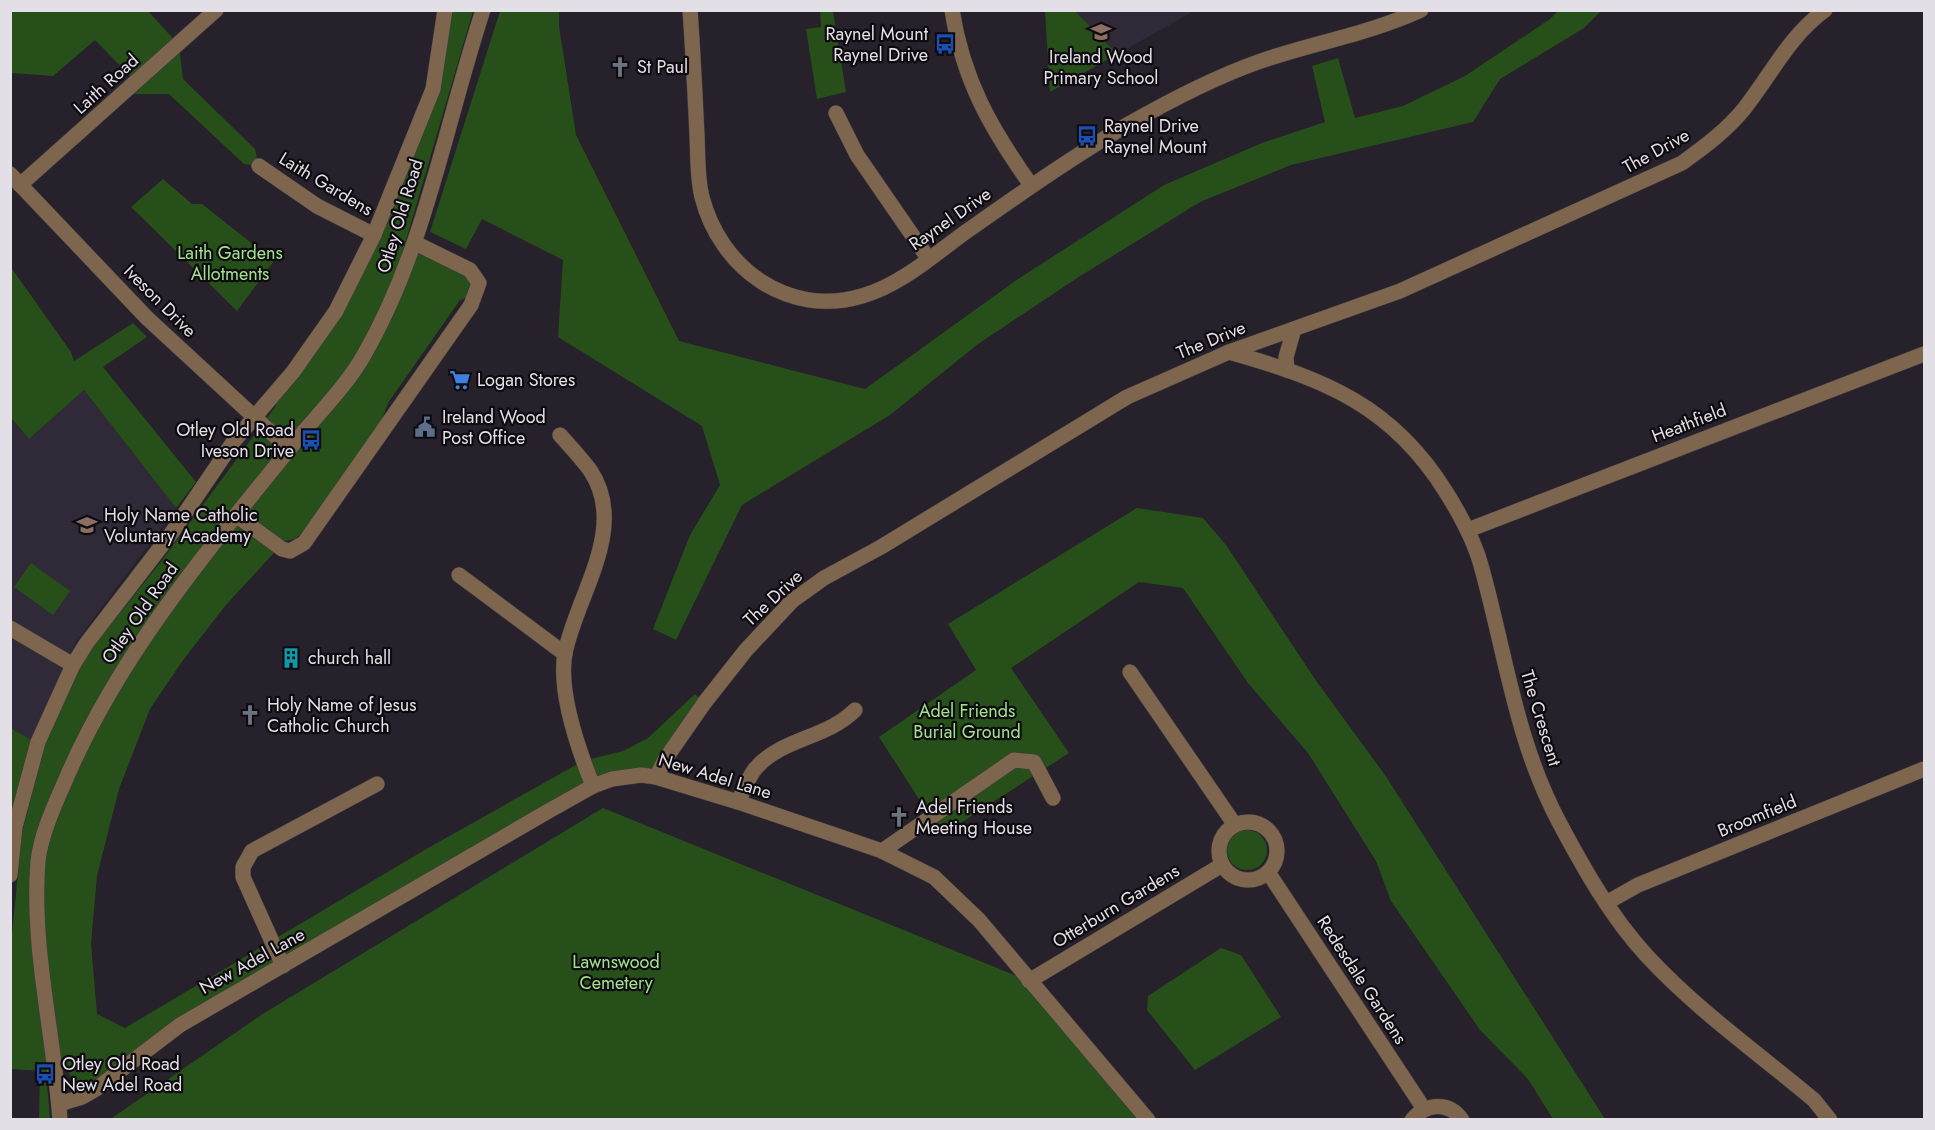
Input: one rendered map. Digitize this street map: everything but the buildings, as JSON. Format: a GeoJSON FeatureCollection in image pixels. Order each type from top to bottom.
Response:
{"type":"FeatureCollection","features":[{"type":"Feature","properties":{"kind":"street","name":"Laith Road"},"geometry":{"type":"LineString","coordinates":[[15,180],[216,10]]}},
{"type":"Feature","properties":{"kind":"street","name":"Otley Old Road"},"geometry":{"type":"LineString","coordinates":[[10,875],[13,826],[38,742],[73,664],[173,531],[252,417],[293,372],[336,311],[374,235],[433,88],[445,10]]}},
{"type":"Feature","properties":{"kind":"street","name":"Otley Old Road"},"geometry":{"type":"LineString","coordinates":[[59,1112],[37,919],[38,857],[56,803],[80,746],[115,682],[151,625],[362,359],[394,300],[415,243],[483,10]]}},
{"type":"Feature","properties":{"kind":"street","name":"Raynel Drive"},"geometry":{"type":"LineString","coordinates":[[690,10],[701,193],[718,239],[736,262],[764,286],[789,296],[814,302],[839,302],[883,288],[1031,185],[1127,125],[1206,84],[1257,63],[1374,28],[1421,10]]}},
{"type":"Feature","properties":{"kind":"street"},"geometry":{"type":"LineString","coordinates":[[952,10],[965,69],[981,107],[1031,185]]}},
{"type":"Feature","properties":{"kind":"street","name":"The Drive"},"geometry":{"type":"LineString","coordinates":[[656,777],[666,758],[705,702],[746,650],[792,601],[824,578],[882,547],[1127,397],[1229,352],[1400,291],[1682,164],[1717,138],[1742,111],[1806,24],[1825,10]]}},
{"type":"Feature","properties":{"kind":"street"},"geometry":{"type":"LineString","coordinates":[[836,112],[856,155],[928,258]]}},
{"type":"Feature","properties":{"kind":"street","name":"Laith Gardens"},"geometry":{"type":"LineString","coordinates":[[259,166],[317,206],[374,235]]}},
{"type":"Feature","properties":{"kind":"street","name":"Iveson Drive"},"geometry":{"type":"LineString","coordinates":[[15,180],[147,318],[289,449]]}},
{"type":"Feature","properties":{"kind":"street"},"geometry":{"type":"LineString","coordinates":[[237,516],[282,549],[290,551],[304,543],[471,305],[479,283],[470,270],[415,243]]}},
{"type":"Feature","properties":{"kind":"street"},"geometry":{"type":"LineString","coordinates":[[1287,370],[1286,357],[1294,329]]}},
{"type":"Feature","properties":{"kind":"street","name":"The Crescent"},"geometry":{"type":"LineString","coordinates":[[1229,352],[1287,370],[1346,394],[1383,418],[1427,461],[1468,530],[1482,567],[1517,720],[1537,774],[1558,820],[1606,903],[1646,955],[1694,1002],[1814,1100],[1830,1119]]}},
{"type":"Feature","properties":{"kind":"street","name":"Heathfield"},"geometry":{"type":"LineString","coordinates":[[1468,530],[1924,354]]}},
{"type":"Feature","properties":{"kind":"street"},"geometry":{"type":"LineString","coordinates":[[560,435],[590,470],[603,498],[605,511],[602,542],[565,654],[567,699],[593,786]]}},
{"type":"Feature","properties":{"kind":"street"},"geometry":{"type":"LineString","coordinates":[[459,574],[565,654]]}},
{"type":"Feature","properties":{"kind":"street"},"geometry":{"type":"LineString","coordinates":[[10,628],[73,664]]}},
{"type":"Feature","properties":{"kind":"street"},"geometry":{"type":"LineString","coordinates":[[1130,672],[1235,825]]}},
{"type":"Feature","properties":{"kind":"street"},"geometry":{"type":"LineString","coordinates":[[738,802],[754,771],[766,758],[787,746],[835,727],[855,710]]}},
{"type":"Feature","properties":{"kind":"street"},"geometry":{"type":"LineString","coordinates":[[882,851],[1014,760],[1034,762],[1053,798]]}},
{"type":"Feature","properties":{"kind":"street","name":"Broomfield"},"geometry":{"type":"LineString","coordinates":[[1606,903],[1638,885],[1924,769]]}},
{"type":"Feature","properties":{"kind":"street","name":"New Adel Lane"},"geometry":{"type":"LineString","coordinates":[[59,1112],[96,1089],[180,1025],[593,786],[627,776],[656,777],[738,802],[882,851],[934,877],[979,920],[1148,1119]]}},
{"type":"Feature","properties":{"kind":"street"},"geometry":{"type":"LineString","coordinates":[[283,966],[243,877],[246,859],[252,851],[377,784]]}},
{"type":"Feature","properties":{"kind":"street"},"geometry":{"type":"LineString","coordinates":[[1245,822],[1257,824],[1266,828],[1274,838],[1276,857],[1268,872],[1251,880],[1238,878],[1222,865],[1221,841],[1235,825],[1245,822]]}},
{"type":"Feature","properties":{"kind":"street","name":"Otterburn Gardens"},"geometry":{"type":"LineString","coordinates":[[1029,981],[1222,865]]}},
{"type":"Feature","properties":{"kind":"street","name":"Redesdale Gardens"},"geometry":{"type":"LineString","coordinates":[[1268,872],[1418,1114],[1445,1107],[1454,1111],[1462,1119]]}},
{"type":"Feature","properties":{"kind":"shaded area","name":"Ireland Wood Primary School"},"geometry":{"type":"Polygon","coordinates":[[[1045,10],[1194,11],[1050,92],[1045,10]]]}},
{"type":"Feature","properties":{"kind":"shaded area","name":"Holy Name Catholic Voluntary Academy"},"geometry":{"type":"Polygon","coordinates":[[[84,390],[176,508],[76,642],[33,741],[11,728],[10,418],[29,439],[84,390]]]}},
{"type":"Feature","properties":{"kind":"green space"},"geometry":{"type":"Polygon","coordinates":[[[11,11],[148,11],[179,45],[183,79],[255,149],[259,166],[244,164],[169,94],[126,94],[137,83],[95,40],[53,76],[12,73],[11,11]]]}},
{"type":"Feature","properties":{"kind":"green space"},"geometry":{"type":"Polygon","coordinates":[[[445,11],[473,11],[404,247],[466,275],[470,285],[466,298],[460,300],[388,403],[382,420],[303,532],[295,539],[285,541],[225,606],[181,663],[150,709],[119,789],[97,876],[91,943],[97,1014],[125,1028],[428,848],[583,761],[623,751],[648,738],[695,694],[705,702],[656,777],[612,779],[90,1083],[73,1080],[67,1070],[46,1072],[50,1119],[39,1119],[40,1071],[11,1069],[12,933],[22,833],[45,744],[85,657],[163,559],[275,407],[293,372],[336,311],[433,89],[445,11]]]}},
{"type":"Feature","properties":{"kind":"green space"},"geometry":{"type":"Polygon","coordinates":[[[500,11],[559,11],[559,26],[576,135],[679,341],[865,389],[1018,279],[1164,185],[1262,143],[1325,122],[1312,66],[1338,58],[1355,118],[1403,106],[1465,76],[1550,19],[1558,11],[1601,11],[1584,28],[1500,79],[1473,122],[1291,165],[1200,202],[1077,278],[978,344],[890,415],[742,505],[676,640],[653,629],[690,535],[720,485],[702,426],[558,337],[563,260],[482,219],[466,249],[430,232],[500,11]]]}},
{"type":"Feature","properties":{"kind":"green space"},"geometry":{"type":"Polygon","coordinates":[[[820,11],[833,11],[846,92],[817,99],[806,29],[821,27],[820,11]]]}},
{"type":"Feature","properties":{"kind":"green space"},"geometry":{"type":"Polygon","coordinates":[[[1045,11],[1075,11],[1117,54],[1050,92],[1045,11]]]}},
{"type":"Feature","properties":{"kind":"green space","name":"Laith Gardens Allotments"},"geometry":{"type":"Polygon","coordinates":[[[163,179],[192,204],[202,204],[274,261],[237,311],[131,207],[163,179]]]}},
{"type":"Feature","properties":{"kind":"green space"},"geometry":{"type":"Polygon","coordinates":[[[10,266],[71,352],[74,361],[133,323],[147,337],[103,367],[196,482],[176,508],[84,390],[29,439],[11,418],[10,266]]]}},
{"type":"Feature","properties":{"kind":"green space","name":"Adel Friends Burial Ground"},"geometry":{"type":"Polygon","coordinates":[[[1137,508],[1203,518],[1226,545],[1317,682],[1385,775],[1605,1119],[1553,1119],[1528,1079],[1480,1030],[1391,901],[1376,861],[1308,753],[1248,683],[1183,588],[1139,582],[1011,668],[1069,753],[942,835],[879,737],[976,670],[948,624],[1137,508]]]}},
{"type":"Feature","properties":{"kind":"green space"},"geometry":{"type":"Polygon","coordinates":[[[31,563],[70,591],[53,615],[14,587],[31,563]]]}},
{"type":"Feature","properties":{"kind":"green space"},"geometry":{"type":"Polygon","coordinates":[[[11,728],[33,741],[11,812],[11,728]]]}},
{"type":"Feature","properties":{"kind":"green space","name":"Lawnswood Cemetery"},"geometry":{"type":"Polygon","coordinates":[[[603,808],[1029,981],[1148,1120],[109,1120],[261,1015],[603,808]]]}},
{"type":"Feature","properties":{"kind":"green space"},"geometry":{"type":"Polygon","coordinates":[[[1247,830],[1261,836],[1267,850],[1261,864],[1247,870],[1233,864],[1227,850],[1233,836],[1247,830]]]}},
{"type":"Feature","properties":{"kind":"green space"},"geometry":{"type":"Polygon","coordinates":[[[1221,948],[1241,955],[1281,1017],[1195,1070],[1147,1010],[1148,996],[1221,948]]]}},
{"type":"Feature","properties":{"kind":"place","name":"Ireland Wood Primary School"},"geometry":{"type":"Point","coordinates":[1101,32]}},
{"type":"Feature","properties":{"kind":"place","name":"Raynel Mount Raynel Drive"},"geometry":{"type":"Point","coordinates":[945,44]}},
{"type":"Feature","properties":{"kind":"place","name":"St Paul"},"geometry":{"type":"Point","coordinates":[620,67]}},
{"type":"Feature","properties":{"kind":"place","name":"Raynel Drive Raynel Mount"},"geometry":{"type":"Point","coordinates":[1087,136]}},
{"type":"Feature","properties":{"kind":"place","name":"Logan Stores"},"geometry":{"type":"Point","coordinates":[460,380]}},
{"type":"Feature","properties":{"kind":"place","name":"Ireland Wood Post Office"},"geometry":{"type":"Point","coordinates":[425,427]}},
{"type":"Feature","properties":{"kind":"place","name":"Otley Old Road Iveson Drive"},"geometry":{"type":"Point","coordinates":[311,440]}},
{"type":"Feature","properties":{"kind":"place","name":"Holy Name Catholic Voluntary Academy"},"geometry":{"type":"Point","coordinates":[87,525]}},
{"type":"Feature","properties":{"kind":"place","name":"church hall"},"geometry":{"type":"Point","coordinates":[291,658]}},
{"type":"Feature","properties":{"kind":"place","name":"Holy Name of Jesus Catholic Church"},"geometry":{"type":"Point","coordinates":[250,715]}},
{"type":"Feature","properties":{"kind":"place","name":"Adel Friends Meeting House"},"geometry":{"type":"Point","coordinates":[899,817]}},
{"type":"Feature","properties":{"kind":"place","name":"Otley Old Road New Adel Road"},"geometry":{"type":"Point","coordinates":[45,1074]}}]}
